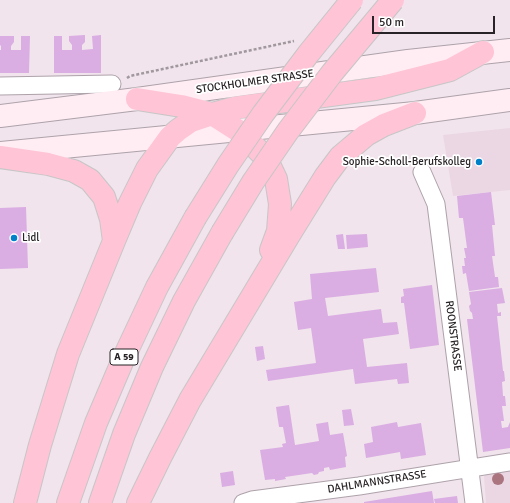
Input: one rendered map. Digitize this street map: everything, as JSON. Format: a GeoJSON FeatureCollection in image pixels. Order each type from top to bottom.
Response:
{"type":"FeatureCollection","features":[{"type":"Feature","properties":{"kind":"highway","name":"A 59"},"geometry":{"type":"LineString","coordinates":[[68,503],[96,423],[125,355],[157,287],[195,218],[228,165],[263,114],[309,53],[352,0]]}},
{"type":"Feature","properties":{"kind":"highway","name":"A 59"},"geometry":{"type":"LineString","coordinates":[[100,503],[124,434],[152,367],[184,302],[222,232],[253,182],[288,131],[332,73],[393,0]]}},
{"type":"Feature","properties":{"kind":"highway"},"geometry":{"type":"LineString","coordinates":[[25,503],[40,444],[68,354],[130,203],[147,169],[170,137],[191,121],[234,108],[375,89],[450,70],[483,52]]}},
{"type":"Feature","properties":{"kind":"highway"},"geometry":{"type":"LineString","coordinates":[[137,99],[181,106],[212,114],[238,130],[266,158],[276,179],[280,204],[278,231],[261,282]]}},
{"type":"Feature","properties":{"kind":"highway"},"geometry":{"type":"LineString","coordinates":[[138,503],[190,400],[325,177],[340,157],[366,136],[384,125],[415,113]]}},
{"type":"Feature","properties":{"kind":"highway"},"geometry":{"type":"LineString","coordinates":[[0,157],[48,164],[74,171],[90,180],[104,197],[111,219],[114,241]]}},
{"type":"Feature","properties":{"kind":"main road","name":"STOCKHOLMER STRASSE"},"geometry":{"type":"LineString","coordinates":[[0,116],[137,99],[408,61],[510,50]]}},
{"type":"Feature","properties":{"kind":"main road"},"geometry":{"type":"LineString","coordinates":[[0,153],[415,113],[510,100]]}},
{"type":"Feature","properties":{"kind":"street"},"geometry":{"type":"LineString","coordinates":[[0,86],[112,84]]}},
{"type":"Feature","properties":{"kind":"street","name":"ROONSTRASSE"},"geometry":{"type":"LineString","coordinates":[[422,172],[436,204],[474,503]]}},
{"type":"Feature","properties":{"kind":"street","name":"DAHLMANNSTRASSE"},"geometry":{"type":"LineString","coordinates":[[243,503],[252,500],[359,486],[510,462]]}},
{"type":"Feature","properties":{"kind":"path"},"geometry":{"type":"LineString","coordinates":[[112,84],[130,76],[299,40]]}},
{"type":"Feature","properties":{"kind":"shaded area","name":"Sophie-Scholl-Berufskolleg"},"geometry":{"type":"Polygon","coordinates":[[[510,128],[510,190],[453,196],[443,135],[510,128]]]}},
{"type":"Feature","properties":{"kind":"shaded area"},"geometry":{"type":"Polygon","coordinates":[[[510,470],[510,503],[486,503],[484,476],[489,473],[510,470]]]}},
{"type":"Feature","properties":{"kind":"building"},"geometry":{"type":"Polygon","coordinates":[[[85,35],[85,42],[82,45],[82,50],[93,49],[92,36],[101,35],[101,73],[54,73],[54,36],[62,36],[62,50],[72,50],[69,36],[85,35]]]}},
{"type":"Feature","properties":{"kind":"building"},"geometry":{"type":"Polygon","coordinates":[[[0,36],[14,36],[14,42],[11,46],[11,50],[21,50],[21,36],[30,36],[29,73],[0,73],[0,36]]]}},
{"type":"Feature","properties":{"kind":"building"},"geometry":{"type":"Polygon","coordinates":[[[491,192],[495,225],[492,225],[495,256],[492,256],[495,277],[498,277],[499,287],[469,291],[466,273],[463,274],[462,266],[465,266],[464,258],[466,258],[464,248],[467,248],[463,218],[459,218],[457,196],[491,192]]]}},
{"type":"Feature","properties":{"kind":"building","name":"Lidl"},"geometry":{"type":"Polygon","coordinates":[[[26,207],[28,268],[0,269],[0,208],[26,207]]]}},
{"type":"Feature","properties":{"kind":"building"},"geometry":{"type":"Polygon","coordinates":[[[343,234],[345,249],[338,249],[336,235],[343,234]]]}},
{"type":"Feature","properties":{"kind":"building"},"geometry":{"type":"Polygon","coordinates":[[[367,234],[368,247],[347,249],[346,235],[367,234]]]}},
{"type":"Feature","properties":{"kind":"building"},"geometry":{"type":"Polygon","coordinates":[[[376,268],[379,292],[325,298],[328,316],[381,309],[383,323],[397,322],[399,334],[363,339],[367,367],[407,363],[409,383],[398,384],[397,379],[355,384],[353,369],[268,381],[266,370],[316,363],[311,328],[298,330],[294,302],[312,299],[310,274],[376,268]]]}},
{"type":"Feature","properties":{"kind":"building"},"geometry":{"type":"Polygon","coordinates":[[[432,285],[439,345],[410,349],[404,303],[401,303],[401,297],[404,296],[403,289],[432,285]]]}},
{"type":"Feature","properties":{"kind":"building"},"geometry":{"type":"Polygon","coordinates":[[[502,288],[505,303],[497,304],[498,313],[501,312],[501,316],[497,316],[505,381],[502,382],[503,396],[505,396],[506,406],[502,406],[504,421],[501,421],[502,428],[508,427],[510,422],[510,448],[483,452],[467,319],[473,319],[469,306],[471,304],[469,292],[502,288]]]}},
{"type":"Feature","properties":{"kind":"building"},"geometry":{"type":"Polygon","coordinates":[[[263,346],[265,359],[257,361],[255,347],[263,346]]]}},
{"type":"Feature","properties":{"kind":"building"},"geometry":{"type":"Polygon","coordinates":[[[289,405],[295,445],[319,441],[316,424],[328,422],[330,435],[343,433],[347,456],[345,457],[346,467],[330,470],[329,467],[324,468],[324,471],[314,475],[312,473],[285,477],[286,479],[275,481],[275,479],[265,480],[260,450],[283,447],[282,444],[286,443],[283,427],[279,427],[276,407],[289,405]]]}},
{"type":"Feature","properties":{"kind":"building"},"geometry":{"type":"Polygon","coordinates":[[[351,409],[354,425],[344,426],[342,410],[351,409]]]}},
{"type":"Feature","properties":{"kind":"building"},"geometry":{"type":"Polygon","coordinates":[[[397,422],[398,427],[421,423],[426,455],[401,459],[400,452],[366,458],[364,444],[373,442],[371,427],[397,422]]]}},
{"type":"Feature","properties":{"kind":"building"},"geometry":{"type":"Polygon","coordinates":[[[233,471],[235,485],[222,487],[220,473],[233,471]]]}},
{"type":"Feature","properties":{"kind":"building"},"geometry":{"type":"Polygon","coordinates":[[[432,491],[434,503],[364,503],[364,502],[432,491]]]}},
{"type":"Feature","properties":{"kind":"building"},"geometry":{"type":"Polygon","coordinates":[[[457,496],[458,503],[435,503],[434,499],[457,496]]]}},
{"type":"Feature","properties":{"kind":"place","name":"Sophie-Scholl-Berufskolleg"},"geometry":{"type":"Point","coordinates":[479,162]}},
{"type":"Feature","properties":{"kind":"place","name":"Lidl"},"geometry":{"type":"Point","coordinates":[14,238]}}]}
